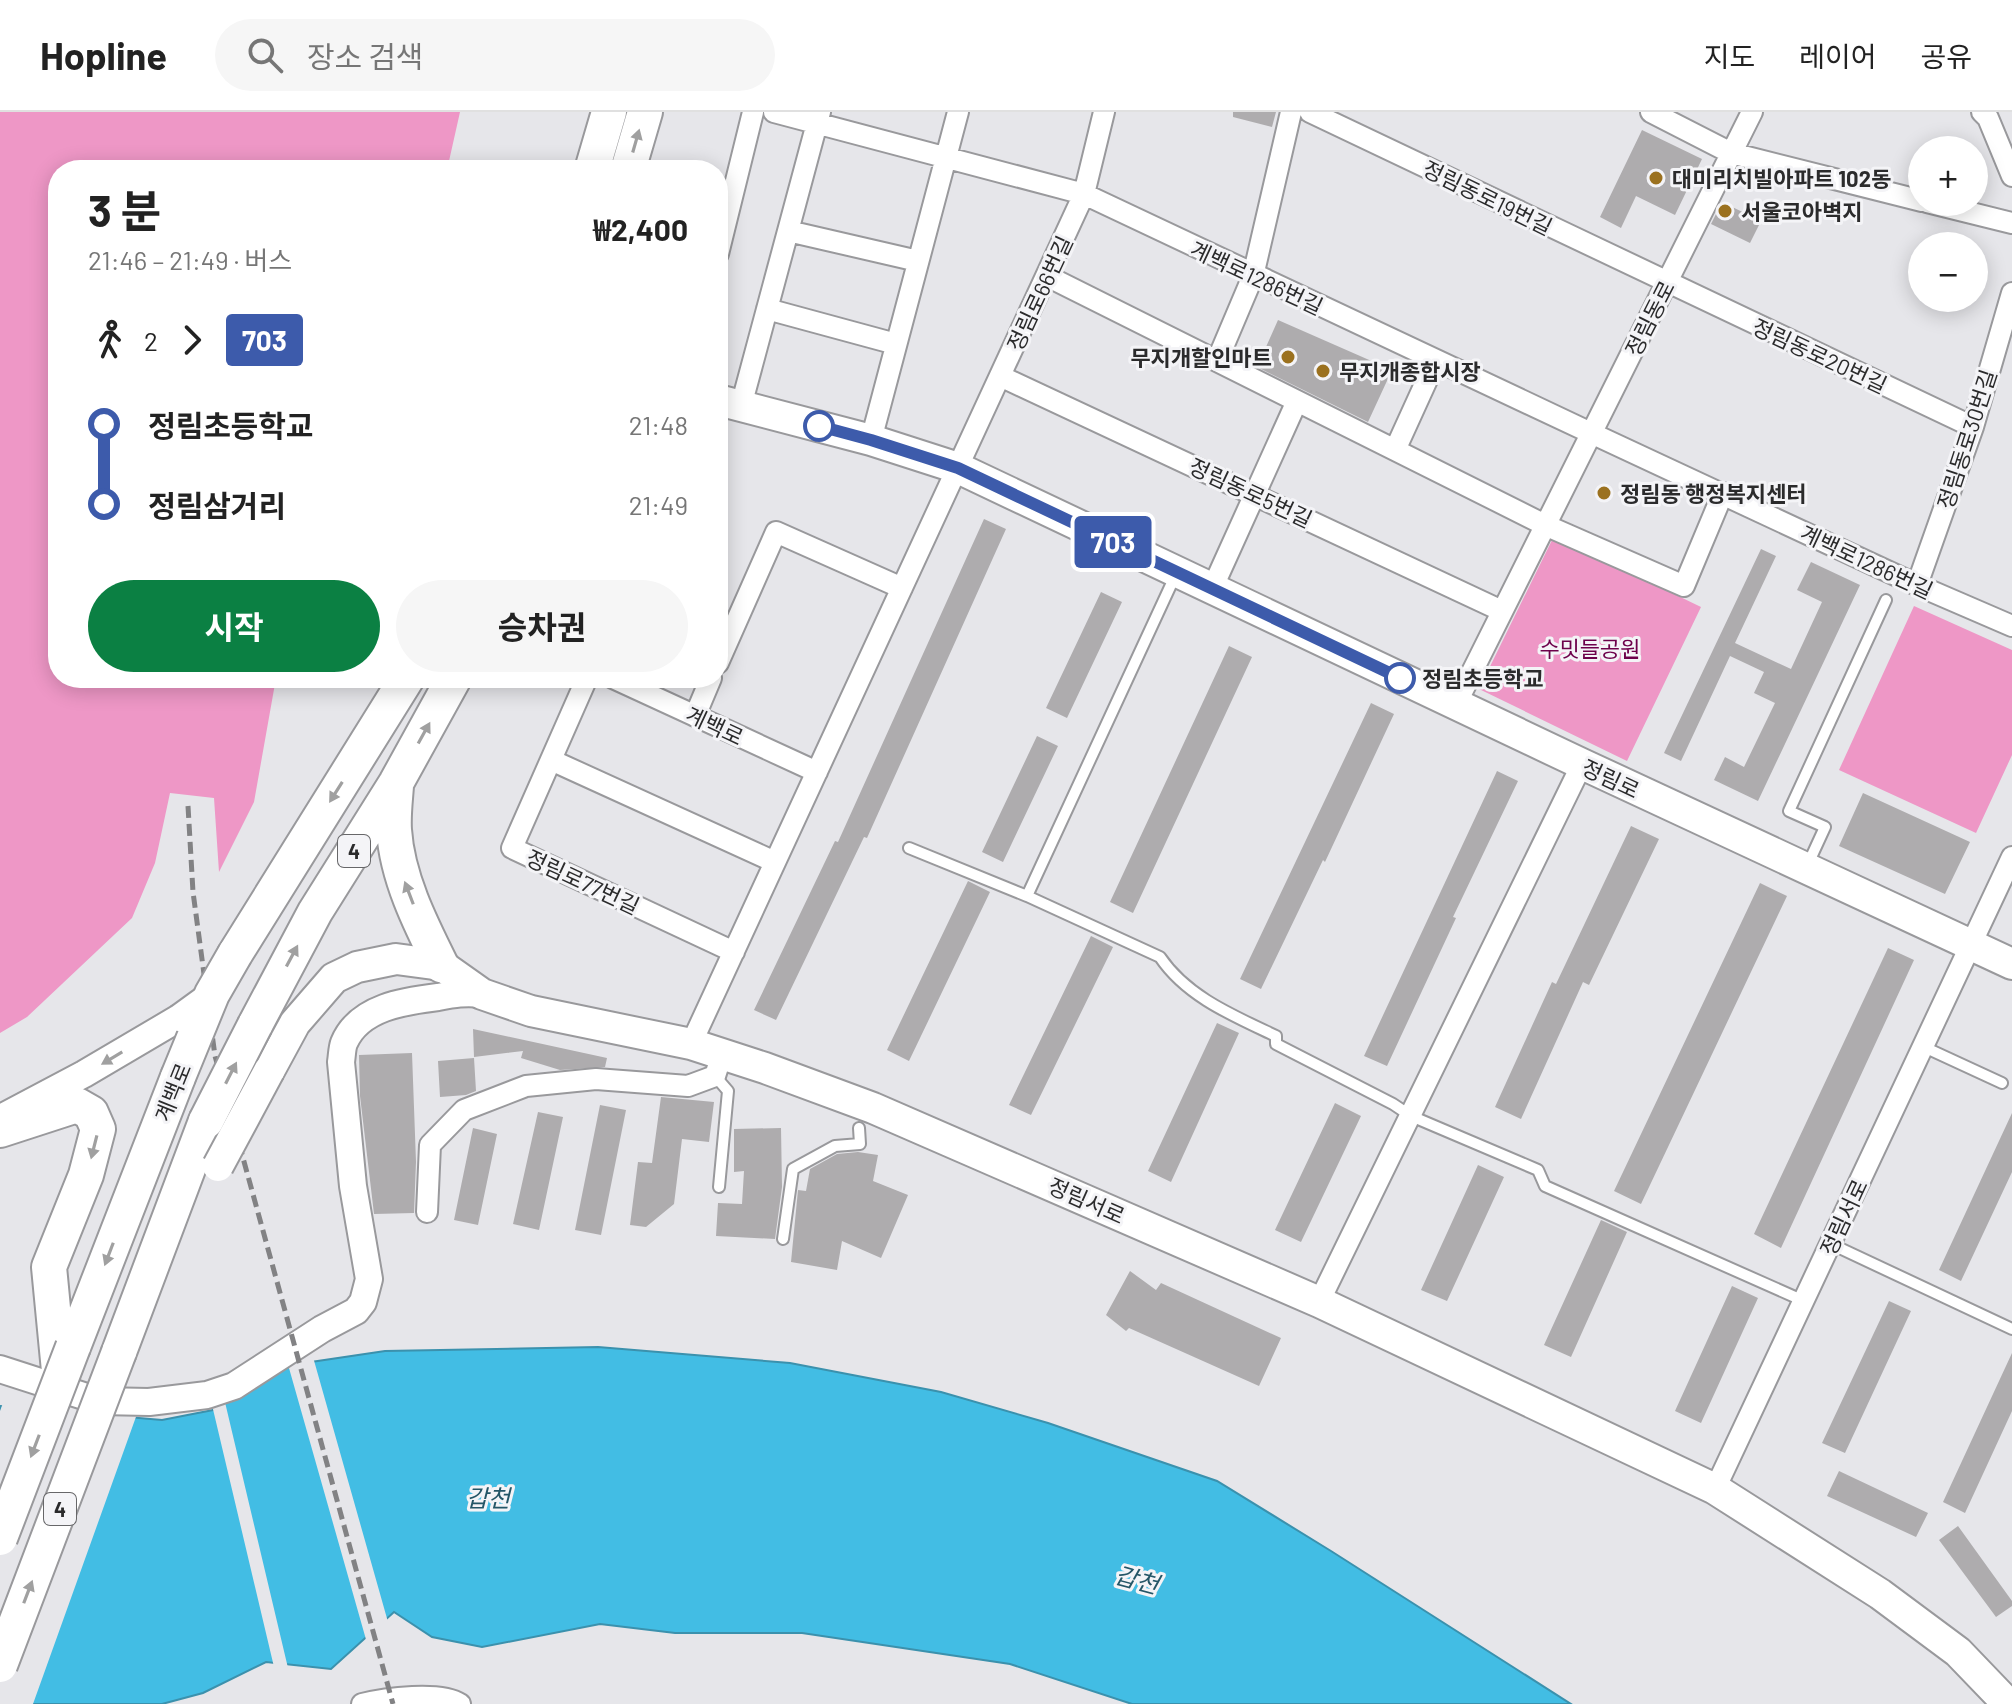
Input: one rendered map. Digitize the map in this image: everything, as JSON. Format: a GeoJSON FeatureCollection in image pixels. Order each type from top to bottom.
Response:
{"type":"FeatureCollection","features":[{"type":"Feature","properties":{"kind":"main road"},"geometry":{"type":"LineString","coordinates":[[595,160],[609,112]]}},
{"type":"Feature","properties":{"kind":"main road"},"geometry":{"type":"LineString","coordinates":[[631,160],[645,112]]}},
{"type":"Feature","properties":{"kind":"main road","name":"정림로"},"geometry":{"type":"LineString","coordinates":[[730,403],[871,440],[958,468],[2012,964]]}},
{"type":"Feature","properties":{"kind":"main road","name":"계백로"},"geometry":{"type":"LineString","coordinates":[[0,1538],[60,1381],[64,1346],[212,994],[401,688]]}},
{"type":"Feature","properties":{"kind":"main road","name":"4"},"geometry":{"type":"LineString","coordinates":[[396,783],[448,688]]}},
{"type":"Feature","properties":{"kind":"main road"},"geometry":{"type":"LineString","coordinates":[[396,783],[394,830],[404,880],[441,965]]}},
{"type":"Feature","properties":{"kind":"main road","name":"계백로"},"geometry":{"type":"LineString","coordinates":[[0,1665],[206,1121],[315,912],[396,783]]}},
{"type":"Feature","properties":{"kind":"main road"},"geometry":{"type":"LineString","coordinates":[[179,1191],[218,1166],[295,1023],[334,978],[357,967],[396,959],[441,965]]}},
{"type":"Feature","properties":{"kind":"main road","name":"정림서로"},"geometry":{"type":"LineString","coordinates":[[441,965],[482,994],[531,1011],[691,1044],[719,1065],[873,1108],[1319,1302],[1715,1489],[1880,1594],[1958,1652],[2008,1704]]}},
{"type":"Feature","properties":{"kind":"main road"},"geometry":{"type":"LineString","coordinates":[[0,1130],[77,1105],[91,1113],[98,1129],[86,1175],[49,1267],[64,1346]]}},
{"type":"Feature","properties":{"kind":"street"},"geometry":{"type":"LineString","coordinates":[[728,213],[753,112]]}},
{"type":"Feature","properties":{"kind":"street","name":"계백로1286번길"},"geometry":{"type":"LineString","coordinates":[[774,112],[818,118],[1084,194],[1253,276],[1917,585],[2012,626]]}},
{"type":"Feature","properties":{"kind":"street"},"geometry":{"type":"LineString","coordinates":[[871,440],[958,112]]}},
{"type":"Feature","properties":{"kind":"street","name":"정림로66번길"},"geometry":{"type":"LineString","coordinates":[[691,1044],[1084,194],[1104,112]]}},
{"type":"Feature","properties":{"kind":"street"},"geometry":{"type":"LineString","coordinates":[[1217,361],[1253,276],[1291,112]]}},
{"type":"Feature","properties":{"kind":"street","name":"정림동로19번길"},"geometry":{"type":"LineString","coordinates":[[1310,112],[1666,283]]}},
{"type":"Feature","properties":{"kind":"street"},"geometry":{"type":"LineString","coordinates":[[1651,112],[1731,153],[1908,197]]}},
{"type":"Feature","properties":{"kind":"street","name":"정림동로"},"geometry":{"type":"LineString","coordinates":[[1456,704],[1752,112]]}},
{"type":"Feature","properties":{"kind":"street"},"geometry":{"type":"LineString","coordinates":[[1982,112],[1988,118],[2012,176]]}},
{"type":"Feature","properties":{"kind":"street"},"geometry":{"type":"LineString","coordinates":[[730,403],[767,309],[818,118]]}},
{"type":"Feature","properties":{"kind":"street"},"geometry":{"type":"LineString","coordinates":[[1984,216],[2012,223]]}},
{"type":"Feature","properties":{"kind":"street"},"geometry":{"type":"LineString","coordinates":[[788,231],[918,261]]}},
{"type":"Feature","properties":{"kind":"street"},"geometry":{"type":"LineString","coordinates":[[1047,276],[1545,525],[1684,586],[1723,493]]}},
{"type":"Feature","properties":{"kind":"street","name":"정림동로20번길"},"geometry":{"type":"LineString","coordinates":[[1666,283],[1973,427]]}},
{"type":"Feature","properties":{"kind":"street","name":"정림동로30번길"},"geometry":{"type":"LineString","coordinates":[[1917,585],[1973,427],[2012,293]]}},
{"type":"Feature","properties":{"kind":"street"},"geometry":{"type":"LineString","coordinates":[[767,309],[896,344]]}},
{"type":"Feature","properties":{"kind":"street"},"geometry":{"type":"LineString","coordinates":[[1395,450],[1436,360]]}},
{"type":"Feature","properties":{"kind":"street","name":"정림동로5번길"},"geometry":{"type":"LineString","coordinates":[[1000,376],[1502,611]]}},
{"type":"Feature","properties":{"kind":"street"},"geometry":{"type":"LineString","coordinates":[[1212,589],[1297,401]]}},
{"type":"Feature","properties":{"kind":"street"},"geometry":{"type":"LineString","coordinates":[[728,640],[776,532],[902,588]]}},
{"type":"Feature","properties":{"kind":"street","name":"정림로77번길"},"geometry":{"type":"LineString","coordinates":[[583,688],[512,848],[734,952]]}},
{"type":"Feature","properties":{"kind":"street","name":"계백로"},"geometry":{"type":"LineString","coordinates":[[635,688],[817,772]]}},
{"type":"Feature","properties":{"kind":"street"},"geometry":{"type":"LineString","coordinates":[[695,716],[707,688]]}},
{"type":"Feature","properties":{"kind":"street"},"geometry":{"type":"LineString","coordinates":[[551,760],[775,862]]}},
{"type":"Feature","properties":{"kind":"street"},"geometry":{"type":"LineString","coordinates":[[1319,1302],[1582,764]]}},
{"type":"Feature","properties":{"kind":"street","name":"정림서로"},"geometry":{"type":"LineString","coordinates":[[1715,1489],[2012,858]]}},
{"type":"Feature","properties":{"kind":"street"},"geometry":{"type":"LineString","coordinates":[[0,1369],[99,1401],[149,1402],[207,1395],[234,1386],[322,1329],[356,1311],[363,1302],[369,1279],[353,1186],[341,1062],[344,1043],[356,1027],[388,1006],[461,991],[482,994]]}},
{"type":"Feature","properties":{"kind":"street"},"geometry":{"type":"LineString","coordinates":[[0,1119],[179,1018],[212,994]]}},
{"type":"Feature","properties":{"kind":"street"},"geometry":{"type":"LineString","coordinates":[[427,1212],[430,1145],[464,1110],[526,1086],[596,1079],[688,1086],[719,1065]]}},
{"type":"Feature","properties":{"kind":"street"},"geometry":{"type":"LineString","coordinates":[[362,1704],[387,1697],[444,1698],[460,1704]]}},
{"type":"Feature","properties":{"kind":"lane"},"geometry":{"type":"LineString","coordinates":[[1027,896],[1177,572]]}},
{"type":"Feature","properties":{"kind":"lane"},"geometry":{"type":"LineString","coordinates":[[1806,869],[1825,827],[1789,811],[1886,600]]}},
{"type":"Feature","properties":{"kind":"lane"},"geometry":{"type":"LineString","coordinates":[[909,848],[1027,896],[1160,957],[1173,976],[1227,1014],[1276,1036],[1276,1044],[1411,1116],[1538,1170],[1545,1186],[1804,1301]]}},
{"type":"Feature","properties":{"kind":"lane"},"geometry":{"type":"LineString","coordinates":[[1924,1047],[2002,1083]]}},
{"type":"Feature","properties":{"kind":"lane"},"geometry":{"type":"LineString","coordinates":[[719,1065],[728,1091],[719,1187]]}},
{"type":"Feature","properties":{"kind":"lane"},"geometry":{"type":"LineString","coordinates":[[783,1239],[793,1169],[835,1146],[860,1144],[859,1128]]}},
{"type":"Feature","properties":{"kind":"lane"},"geometry":{"type":"LineString","coordinates":[[1831,1244],[2012,1329]]}},
{"type":"Feature","properties":{"kind":"green space"},"geometry":{"type":"Polygon","coordinates":[[[0,112],[460,112],[449,160],[48,160],[48,688],[274,688],[254,802],[219,872],[214,798],[170,793],[155,863],[132,918],[27,1017],[0,1033],[0,112]]]}},
{"type":"Feature","properties":{"kind":"green space","name":"수밋들공원"},"geometry":{"type":"Polygon","coordinates":[[[1554,536],[1701,607],[1627,761],[1479,689],[1554,536]]]}},
{"type":"Feature","properties":{"kind":"green space"},"geometry":{"type":"Polygon","coordinates":[[[1914,606],[2012,650],[2012,755],[1976,833],[1839,770],[1914,606]]]}},
{"type":"Feature","properties":{"kind":"water","name":"갑천"},"geometry":{"type":"Polygon","coordinates":[[[598,1347],[790,1363],[941,1392],[1048,1423],[1217,1481],[1571,1704],[1132,1704],[1010,1664],[802,1633],[675,1633],[600,1624],[482,1647],[432,1637],[394,1612],[331,1669],[266,1662],[203,1693],[162,1704],[0,1704],[0,1406],[162,1420],[213,1410],[284,1366],[385,1351],[598,1347]]]}},
{"type":"Feature","properties":{"kind":"pier"},"geometry":{"type":"Polygon","coordinates":[[[313,1357],[388,1622],[367,1643],[287,1361],[313,1357]]]}},
{"type":"Feature","properties":{"kind":"pier"},"geometry":{"type":"Polygon","coordinates":[[[224,1398],[288,1668],[274,1667],[212,1405],[224,1398]]]}},
{"type":"Feature","properties":{"kind":"pier"},"geometry":{"type":"Polygon","coordinates":[[[3,1403],[137,1414],[33,1704],[0,1704],[0,1411],[3,1403]]]}},
{"type":"Feature","properties":{"kind":"building"},"geometry":{"type":"Polygon","coordinates":[[[1233,112],[1276,112],[1272,127],[1233,117],[1233,112]]]}},
{"type":"Feature","properties":{"kind":"building","name":"대미리치빌아파트 102동"},"geometry":{"type":"Polygon","coordinates":[[[1642,130],[1702,159],[1675,215],[1636,196],[1621,228],[1600,217],[1642,130]]]}},
{"type":"Feature","properties":{"kind":"building","name":"서울코아벽지"},"geometry":{"type":"Polygon","coordinates":[[[1722,202],[1761,221],[1750,243],[1711,224],[1722,202]]]}},
{"type":"Feature","properties":{"kind":"building","name":"무지개종합시장"},"geometry":{"type":"Polygon","coordinates":[[[1278,320],[1392,370],[1368,422],[1257,367],[1278,320]]]}},
{"type":"Feature","properties":{"kind":"building"},"geometry":{"type":"Polygon","coordinates":[[[984,519],[1006,529],[867,838],[864,837],[776,1020],[754,1010],[835,841],[838,842],[984,519]]]}},
{"type":"Feature","properties":{"kind":"building"},"geometry":{"type":"Polygon","coordinates":[[[1761,549],[1776,556],[1735,643],[1791,669],[1822,602],[1797,590],[1811,562],[1860,585],[1758,801],[1714,780],[1725,757],[1744,767],[1775,703],[1754,693],[1764,672],[1730,656],[1681,761],[1664,753],[1761,549]]]}},
{"type":"Feature","properties":{"kind":"building"},"geometry":{"type":"Polygon","coordinates":[[[1101,592],[1122,602],[1067,718],[1046,708],[1101,592]]]}},
{"type":"Feature","properties":{"kind":"building"},"geometry":{"type":"Polygon","coordinates":[[[1229,646],[1252,657],[1133,913],[1110,902],[1229,646]]]}},
{"type":"Feature","properties":{"kind":"building"},"geometry":{"type":"Polygon","coordinates":[[[1371,703],[1394,714],[1261,989],[1240,979],[1371,703]]]}},
{"type":"Feature","properties":{"kind":"building"},"geometry":{"type":"Polygon","coordinates":[[[1037,736],[1058,746],[1003,862],[982,852],[1037,736]]]}},
{"type":"Feature","properties":{"kind":"building"},"geometry":{"type":"Polygon","coordinates":[[[1497,771],[1518,781],[1387,1066],[1364,1056],[1497,771]]]}},
{"type":"Feature","properties":{"kind":"building"},"geometry":{"type":"Polygon","coordinates":[[[1863,793],[1970,842],[1945,894],[1839,846],[1863,793]]]}},
{"type":"Feature","properties":{"kind":"building"},"geometry":{"type":"Polygon","coordinates":[[[1631,826],[1659,839],[1589,985],[1583,982],[1521,1119],[1495,1107],[1552,982],[1556,984],[1631,826]]]}},
{"type":"Feature","properties":{"kind":"building"},"geometry":{"type":"Polygon","coordinates":[[[968,881],[990,892],[909,1061],[887,1050],[968,881]]]}},
{"type":"Feature","properties":{"kind":"building"},"geometry":{"type":"Polygon","coordinates":[[[1760,883],[1787,896],[1641,1204],[1614,1191],[1760,883]]]}},
{"type":"Feature","properties":{"kind":"building"},"geometry":{"type":"Polygon","coordinates":[[[1091,936],[1113,947],[1031,1115],[1009,1105],[1091,936]]]}},
{"type":"Feature","properties":{"kind":"building"},"geometry":{"type":"Polygon","coordinates":[[[1888,948],[1914,960],[1781,1248],[1754,1234],[1888,948]]]}},
{"type":"Feature","properties":{"kind":"building"},"geometry":{"type":"Polygon","coordinates":[[[1217,1023],[1239,1033],[1171,1182],[1148,1171],[1217,1023]]]}},
{"type":"Feature","properties":{"kind":"building"},"geometry":{"type":"Polygon","coordinates":[[[473,1029],[607,1058],[605,1067],[560,1070],[521,1058],[523,1051],[474,1057],[473,1029]]]}},
{"type":"Feature","properties":{"kind":"building"},"geometry":{"type":"Polygon","coordinates":[[[412,1053],[416,1162],[414,1213],[374,1214],[360,1096],[359,1055],[412,1053]]]}},
{"type":"Feature","properties":{"kind":"building"},"geometry":{"type":"Polygon","coordinates":[[[474,1058],[476,1091],[440,1097],[438,1061],[474,1058]]]}},
{"type":"Feature","properties":{"kind":"building"},"geometry":{"type":"Polygon","coordinates":[[[661,1097],[714,1102],[709,1142],[682,1139],[674,1204],[646,1227],[630,1225],[638,1162],[652,1163],[661,1097]]]}},
{"type":"Feature","properties":{"kind":"building"},"geometry":{"type":"Polygon","coordinates":[[[1335,1103],[1361,1116],[1301,1242],[1275,1230],[1335,1103]]]}},
{"type":"Feature","properties":{"kind":"building"},"geometry":{"type":"Polygon","coordinates":[[[600,1105],[626,1110],[601,1235],[575,1230],[600,1105]]]}},
{"type":"Feature","properties":{"kind":"building"},"geometry":{"type":"Polygon","coordinates":[[[538,1112],[563,1117],[539,1230],[513,1224],[538,1112]]]}},
{"type":"Feature","properties":{"kind":"building"},"geometry":{"type":"Polygon","coordinates":[[[2012,1113],[2012,1172],[1961,1281],[1939,1270],[2012,1113]]]}},
{"type":"Feature","properties":{"kind":"building"},"geometry":{"type":"Polygon","coordinates":[[[473,1128],[497,1134],[478,1225],[454,1220],[473,1128]]]}},
{"type":"Feature","properties":{"kind":"building"},"geometry":{"type":"Polygon","coordinates":[[[781,1128],[782,1187],[775,1239],[716,1236],[718,1203],[742,1204],[744,1171],[734,1172],[734,1129],[781,1128]]]}},
{"type":"Feature","properties":{"kind":"building"},"geometry":{"type":"Polygon","coordinates":[[[858,1152],[878,1155],[873,1181],[908,1195],[881,1258],[842,1241],[837,1270],[791,1262],[798,1190],[806,1191],[810,1169],[837,1154],[858,1152]]]}},
{"type":"Feature","properties":{"kind":"building"},"geometry":{"type":"Polygon","coordinates":[[[1478,1165],[1504,1177],[1447,1301],[1421,1290],[1478,1165]]]}},
{"type":"Feature","properties":{"kind":"building"},"geometry":{"type":"Polygon","coordinates":[[[1601,1220],[1627,1232],[1571,1357],[1544,1345],[1601,1220]]]}},
{"type":"Feature","properties":{"kind":"building"},"geometry":{"type":"Polygon","coordinates":[[[1130,1271],[1156,1290],[1161,1283],[1281,1338],[1259,1386],[1129,1328],[1126,1331],[1106,1315],[1130,1271]]]}},
{"type":"Feature","properties":{"kind":"building"},"geometry":{"type":"Polygon","coordinates":[[[1732,1286],[1758,1298],[1701,1423],[1675,1411],[1732,1286]]]}},
{"type":"Feature","properties":{"kind":"building"},"geometry":{"type":"Polygon","coordinates":[[[1889,1301],[1911,1311],[1845,1453],[1822,1443],[1889,1301]]]}},
{"type":"Feature","properties":{"kind":"building"},"geometry":{"type":"Polygon","coordinates":[[[2012,1353],[2012,1411],[1965,1513],[1943,1502],[2012,1353]]]}},
{"type":"Feature","properties":{"kind":"building"},"geometry":{"type":"Polygon","coordinates":[[[1839,1471],[1928,1513],[1916,1537],[1827,1496],[1839,1471]]]}},
{"type":"Feature","properties":{"kind":"building"},"geometry":{"type":"Polygon","coordinates":[[[1958,1526],[2012,1601],[2012,1606],[1996,1617],[1939,1540],[1958,1526]]]}},
{"type":"Feature","properties":{"kind":"railway"},"geometry":{"type":"LineString","coordinates":[[188,806],[193,892],[215,1056],[393,1704]]}},
{"type":"Feature","properties":{"kind":"bus line","name":"703"},"geometry":{"type":"LineString","coordinates":[[819,426],[958,468],[1400,678]]}},
{"type":"Feature","properties":{"kind":"place","name":"대미리치빌아파트 102동"},"geometry":{"type":"Point","coordinates":[1656,178]}},
{"type":"Feature","properties":{"kind":"place","name":"서울코아벽지"},"geometry":{"type":"Point","coordinates":[1725,211]}},
{"type":"Feature","properties":{"kind":"place","name":"무지개할인마트"},"geometry":{"type":"Point","coordinates":[1288,357]}},
{"type":"Feature","properties":{"kind":"place","name":"무지개종합시장"},"geometry":{"type":"Point","coordinates":[1323,371]}},
{"type":"Feature","properties":{"kind":"place","name":"정림동 행정복지센터"},"geometry":{"type":"Point","coordinates":[1604,493]}},
{"type":"Feature","properties":{"kind":"place","name":"정림초등학교"},"geometry":{"type":"Point","coordinates":[1400,678]}}]}
